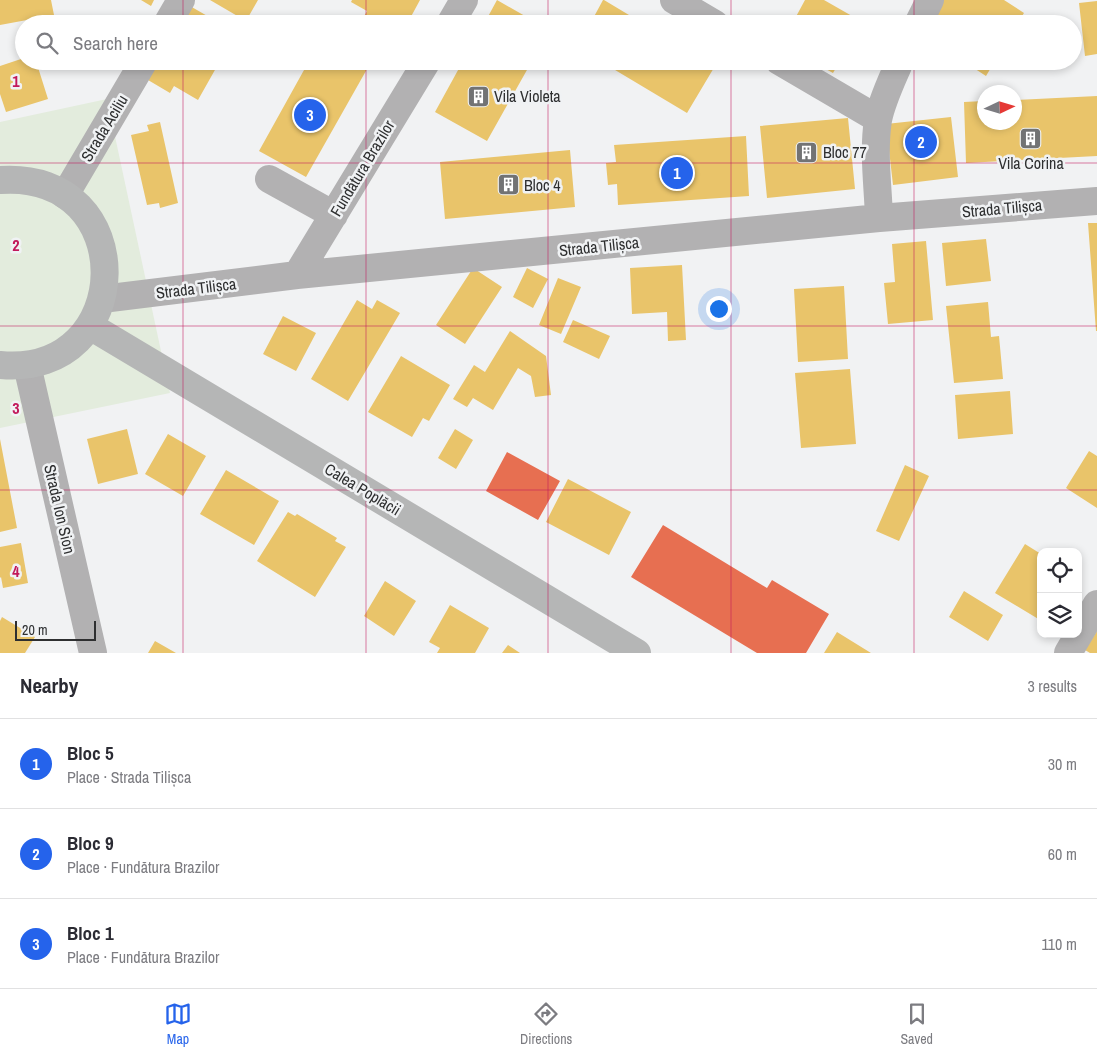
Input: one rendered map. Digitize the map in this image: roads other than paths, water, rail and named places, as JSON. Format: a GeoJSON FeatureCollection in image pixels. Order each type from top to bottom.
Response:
{"type":"FeatureCollection","features":[{"type":"Feature","properties":{"kind":"main road"},"geometry":{"type":"LineString","coordinates":[[0,180],[33,181],[65,195],[84,212],[97,233],[103,249],[106,266],[102,299],[90,326],[77,340],[62,352],[46,360],[27,365],[0,365]]}},
{"type":"Feature","properties":{"kind":"main road","name":"Calea Poplăcii"},"geometry":{"type":"LineString","coordinates":[[90,326],[637,653]]}},
{"type":"Feature","properties":{"kind":"street"},"geometry":{"type":"LineString","coordinates":[[172,15],[181,0]]}},
{"type":"Feature","properties":{"kind":"street"},"geometry":{"type":"LineString","coordinates":[[455,15],[464,0]]}},
{"type":"Feature","properties":{"kind":"street"},"geometry":{"type":"LineString","coordinates":[[674,0],[700,15]]}},
{"type":"Feature","properties":{"kind":"street"},"geometry":{"type":"LineString","coordinates":[[922,15],[930,0]]}},
{"type":"Feature","properties":{"kind":"street","name":"Strada Aciliu"},"geometry":{"type":"LineString","coordinates":[[65,195],[139,70]]}},
{"type":"Feature","properties":{"kind":"street","name":"Fundătura Brazilor"},"geometry":{"type":"LineString","coordinates":[[298,275],[422,70]]}},
{"type":"Feature","properties":{"kind":"street"},"geometry":{"type":"LineString","coordinates":[[794,70],[878,120]]}},
{"type":"Feature","properties":{"kind":"street"},"geometry":{"type":"LineString","coordinates":[[879,218],[876,145],[878,120],[886,92],[896,70]]}},
{"type":"Feature","properties":{"kind":"street"},"geometry":{"type":"LineString","coordinates":[[269,179],[334,215]]}},
{"type":"Feature","properties":{"kind":"street","name":"Strada Tilișca"},"geometry":{"type":"LineString","coordinates":[[102,299],[298,275],[879,218],[1097,201]]}},
{"type":"Feature","properties":{"kind":"street","name":"Strada Ion Sion"},"geometry":{"type":"LineString","coordinates":[[27,365],[93,653]]}},
{"type":"Feature","properties":{"kind":"street"},"geometry":{"type":"LineString","coordinates":[[1068,653],[1097,604]]}},
{"type":"Feature","properties":{"kind":"place","name":"Vila Violeta"},"geometry":{"type":"Point","coordinates":[478,96]}},
{"type":"Feature","properties":{"kind":"place","name":"Bloc 1"},"geometry":{"type":"Point","coordinates":[310,115]}},
{"type":"Feature","properties":{"kind":"place","name":"Vila Corina"},"geometry":{"type":"Point","coordinates":[1031,139]}},
{"type":"Feature","properties":{"kind":"place","name":"Bloc 9"},"geometry":{"type":"Point","coordinates":[921,142]}},
{"type":"Feature","properties":{"kind":"place","name":"Bloc 77"},"geometry":{"type":"Point","coordinates":[807,152]}},
{"type":"Feature","properties":{"kind":"place","name":"Bloc 5"},"geometry":{"type":"Point","coordinates":[677,173]}},
{"type":"Feature","properties":{"kind":"place","name":"Bloc 4"},"geometry":{"type":"Point","coordinates":[508,185]}}]}
